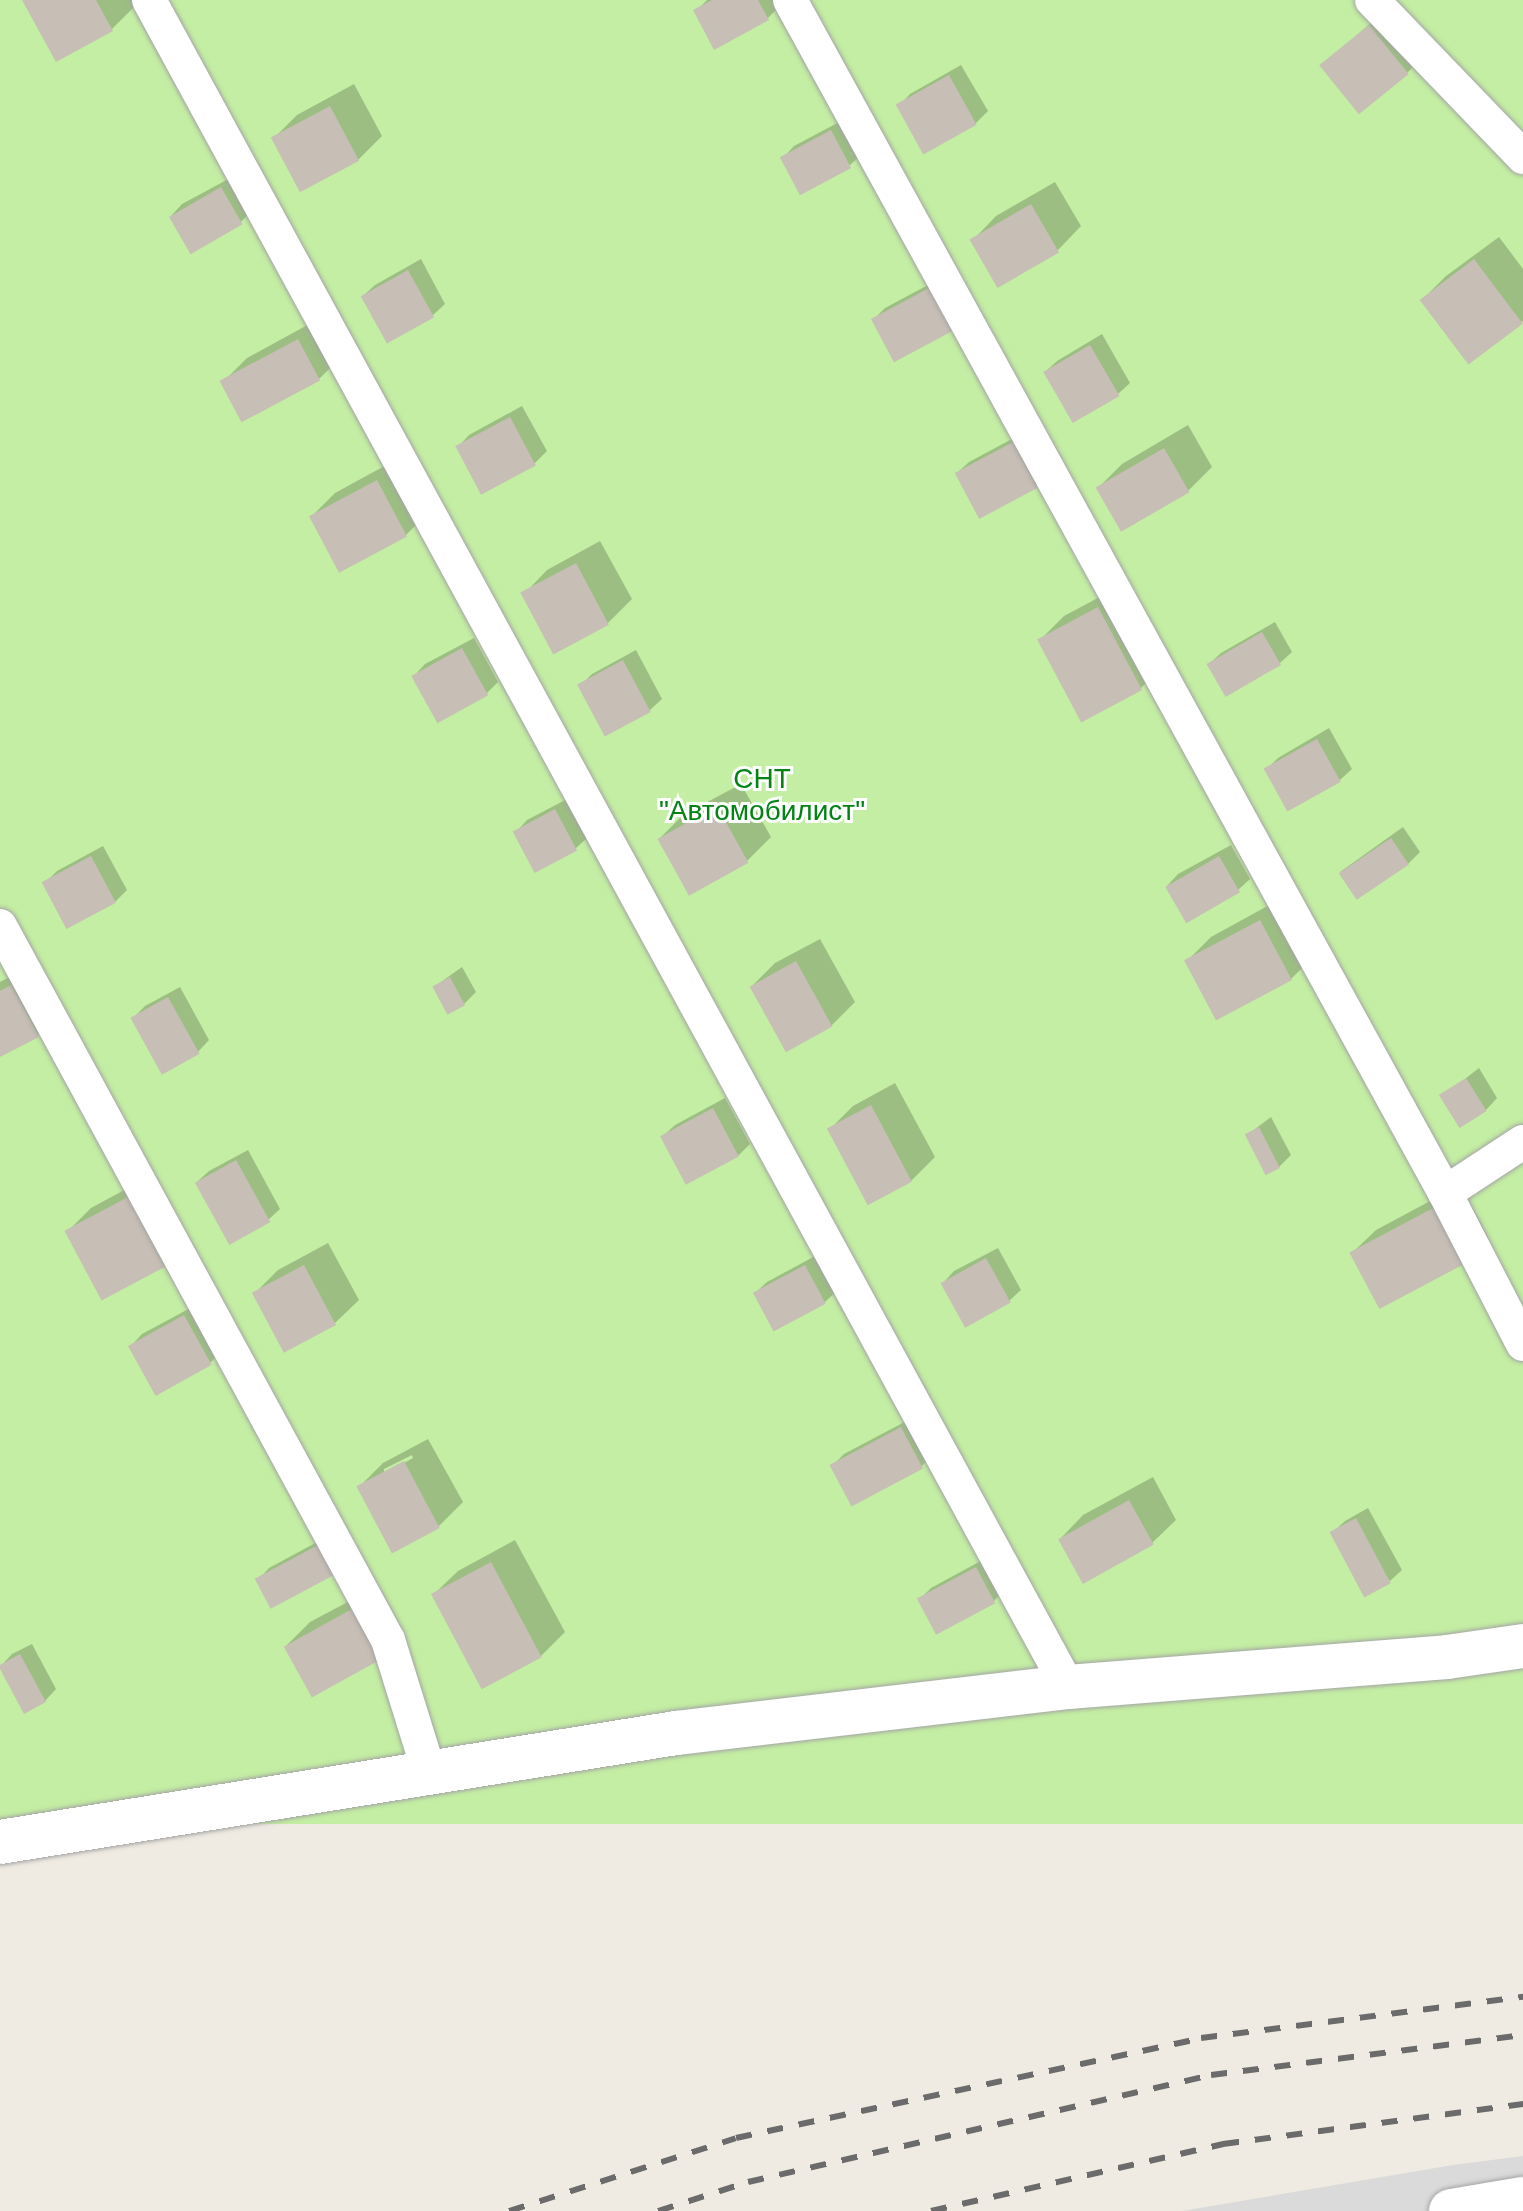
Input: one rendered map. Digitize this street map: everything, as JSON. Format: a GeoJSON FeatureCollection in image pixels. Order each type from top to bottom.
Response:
{"type":"FeatureCollection","features":[{"type":"Feature","properties":{"kind":"street"},"geometry":{"type":"LineString","coordinates":[[0,1842],[676,1733],[1068,1687],[1447,1657],[1523,1646]]}},
{"type":"Feature","properties":{"kind":"street"},"geometry":{"type":"LineString","coordinates":[[1451,2211],[1523,2199]]}},
{"type":"Feature","properties":{"kind":"lane"},"geometry":{"type":"LineString","coordinates":[[149,0],[1068,1687]]}},
{"type":"Feature","properties":{"kind":"lane"},"geometry":{"type":"LineString","coordinates":[[790,0],[1445,1193],[1523,1344]]}},
{"type":"Feature","properties":{"kind":"lane"},"geometry":{"type":"LineString","coordinates":[[1372,0],[1523,157]]}},
{"type":"Feature","properties":{"kind":"lane"},"geometry":{"type":"LineString","coordinates":[[0,926],[388,1640],[430,1775]]}},
{"type":"Feature","properties":{"kind":"lane"},"geometry":{"type":"LineString","coordinates":[[1445,1193],[1523,1142]]}},
{"type":"Feature","properties":{"kind":"shaded area"},"geometry":{"type":"Polygon","coordinates":[[[1523,2156],[1523,2211],[1182,2211],[1453,2165],[1523,2156]]]}},
{"type":"Feature","properties":{"kind":"green space","name":"СНТ \"Автомобилист\""},"geometry":{"type":"Polygon","coordinates":[[[0,0],[1523,0],[1523,1824],[0,1824],[0,0]]]}},
{"type":"Feature","properties":{"kind":"building"},"geometry":{"type":"Polygon","coordinates":[[[22,0],[96,0],[113,31],[56,62],[22,0]]]}},
{"type":"Feature","properties":{"kind":"building"},"geometry":{"type":"Polygon","coordinates":[[[712,0],[758,0],[769,20],[714,50],[693,10],[712,0]]]}},
{"type":"Feature","properties":{"kind":"building"},"geometry":{"type":"Polygon","coordinates":[[[1369,25],[1409,74],[1359,114],[1319,65],[1369,25]]]}},
{"type":"Feature","properties":{"kind":"building"},"geometry":{"type":"Polygon","coordinates":[[[949,75],[977,125],[923,154],[896,105],[949,75]]]}},
{"type":"Feature","properties":{"kind":"building"},"geometry":{"type":"Polygon","coordinates":[[[330,106],[359,161],[300,192],[271,137],[330,106]]]}},
{"type":"Feature","properties":{"kind":"building"},"geometry":{"type":"Polygon","coordinates":[[[831,130],[851,168],[800,195],[780,157],[831,130]]]}},
{"type":"Feature","properties":{"kind":"building"},"geometry":{"type":"Polygon","coordinates":[[[221,187],[243,224],[191,254],[169,217],[221,187]]]}},
{"type":"Feature","properties":{"kind":"building"},"geometry":{"type":"Polygon","coordinates":[[[1031,204],[1059,252],[998,288],[970,240],[1031,204]]]}},
{"type":"Feature","properties":{"kind":"building"},"geometry":{"type":"Polygon","coordinates":[[[1474,259],[1523,324],[1468,365],[1420,300],[1474,259]]]}},
{"type":"Feature","properties":{"kind":"building"},"geometry":{"type":"Polygon","coordinates":[[[408,270],[434,317],[387,343],[361,296],[408,270]]]}},
{"type":"Feature","properties":{"kind":"building"},"geometry":{"type":"Polygon","coordinates":[[[931,287],[954,330],[894,362],[871,319],[931,287]]]}},
{"type":"Feature","properties":{"kind":"building"},"geometry":{"type":"Polygon","coordinates":[[[298,339],[320,380],[241,422],[219,381],[298,339]]]}},
{"type":"Feature","properties":{"kind":"building"},"geometry":{"type":"Polygon","coordinates":[[[1090,345],[1120,396],[1073,423],[1043,372],[1090,345]]]}},
{"type":"Feature","properties":{"kind":"building"},"geometry":{"type":"Polygon","coordinates":[[[510,417],[536,466],[481,495],[455,446],[510,417]]]}},
{"type":"Feature","properties":{"kind":"building"},"geometry":{"type":"Polygon","coordinates":[[[1013,442],[1037,488],[979,519],[955,473],[1013,442]]]}},
{"type":"Feature","properties":{"kind":"building"},"geometry":{"type":"Polygon","coordinates":[[[1164,448],[1190,492],[1121,532],[1096,488],[1164,448]]]}},
{"type":"Feature","properties":{"kind":"building"},"geometry":{"type":"Polygon","coordinates":[[[377,480],[407,537],[339,573],[309,516],[377,480]]]}},
{"type":"Feature","properties":{"kind":"building"},"geometry":{"type":"Polygon","coordinates":[[[576,563],[609,625],[553,654],[520,593],[576,563]]]}},
{"type":"Feature","properties":{"kind":"building"},"geometry":{"type":"Polygon","coordinates":[[[1098,607],[1142,690],[1081,722],[1037,639],[1098,607]]]}},
{"type":"Feature","properties":{"kind":"building"},"geometry":{"type":"Polygon","coordinates":[[[1262,632],[1281,665],[1226,697],[1207,664],[1262,632]]]}},
{"type":"Feature","properties":{"kind":"building"},"geometry":{"type":"Polygon","coordinates":[[[462,648],[488,695],[437,723],[411,676],[462,648]]]}},
{"type":"Feature","properties":{"kind":"building"},"geometry":{"type":"Polygon","coordinates":[[[623,660],[651,712],[605,737],[577,684],[623,660]]]}},
{"type":"Feature","properties":{"kind":"building"},"geometry":{"type":"Polygon","coordinates":[[[1317,739],[1341,782],[1287,811],[1264,769],[1317,739]]]}},
{"type":"Feature","properties":{"kind":"building"},"geometry":{"type":"Polygon","coordinates":[[[717,806],[749,863],[689,896],[658,839],[717,806]]]}},
{"type":"Feature","properties":{"kind":"building"},"geometry":{"type":"Polygon","coordinates":[[[555,809],[577,850],[535,873],[513,832],[555,809]]]}},
{"type":"Feature","properties":{"kind":"building"},"geometry":{"type":"Polygon","coordinates":[[[1391,838],[1409,865],[1357,900],[1339,873],[1391,838]]]}},
{"type":"Feature","properties":{"kind":"building"},"geometry":{"type":"Polygon","coordinates":[[[91,856],[116,903],[66,929],[42,882],[91,856]]]}},
{"type":"Feature","properties":{"kind":"building"},"geometry":{"type":"Polygon","coordinates":[[[1219,856],[1240,892],[1186,923],[1165,887],[1219,856]]]}},
{"type":"Feature","properties":{"kind":"building"},"geometry":{"type":"Polygon","coordinates":[[[1260,920],[1292,980],[1216,1020],[1184,960],[1260,920]]]}},
{"type":"Feature","properties":{"kind":"building"},"geometry":{"type":"Polygon","coordinates":[[[796,961],[832,1027],[786,1052],[750,987],[796,961]]]}},
{"type":"Feature","properties":{"kind":"building"},"geometry":{"type":"Polygon","coordinates":[[[450,977],[465,1005],[447,1015],[432,986],[450,977]]]}},
{"type":"Feature","properties":{"kind":"building"},"geometry":{"type":"Polygon","coordinates":[[[11,985],[39,1037],[0,1057],[0,991],[11,985]]]}},
{"type":"Feature","properties":{"kind":"building"},"geometry":{"type":"Polygon","coordinates":[[[168,997],[200,1054],[162,1075],[130,1018],[168,997]]]}},
{"type":"Feature","properties":{"kind":"building"},"geometry":{"type":"Polygon","coordinates":[[[1466,1078],[1487,1111],[1460,1128],[1439,1095],[1466,1078]]]}},
{"type":"Feature","properties":{"kind":"building"},"geometry":{"type":"Polygon","coordinates":[[[871,1105],[912,1182],[868,1205],[827,1128],[871,1105]]]}},
{"type":"Feature","properties":{"kind":"building"},"geometry":{"type":"Polygon","coordinates":[[[713,1108],[739,1157],[686,1185],[660,1136],[713,1108]]]}},
{"type":"Feature","properties":{"kind":"building"},"geometry":{"type":"Polygon","coordinates":[[[1259,1127],[1280,1168],[1266,1175],[1245,1134],[1259,1127]]]}},
{"type":"Feature","properties":{"kind":"building"},"geometry":{"type":"Polygon","coordinates":[[[236,1160],[270,1222],[229,1245],[195,1183],[236,1160]]]}},
{"type":"Feature","properties":{"kind":"building"},"geometry":{"type":"Polygon","coordinates":[[[128,1197],[165,1267],[102,1301],[64,1231],[128,1197]]]}},
{"type":"Feature","properties":{"kind":"building"},"geometry":{"type":"Polygon","coordinates":[[[1435,1207],[1465,1264],[1379,1309],[1349,1253],[1435,1207]]]}},
{"type":"Feature","properties":{"kind":"building"},"geometry":{"type":"Polygon","coordinates":[[[986,1258],[1011,1303],[965,1328],[941,1283],[986,1258]]]}},
{"type":"Feature","properties":{"kind":"building"},"geometry":{"type":"Polygon","coordinates":[[[304,1265],[336,1325],[284,1353],[252,1293],[304,1265]]]}},
{"type":"Feature","properties":{"kind":"building"},"geometry":{"type":"Polygon","coordinates":[[[805,1265],[826,1304],[774,1332],[753,1293],[805,1265]]]}},
{"type":"Feature","properties":{"kind":"building"},"geometry":{"type":"Polygon","coordinates":[[[184,1315],[212,1365],[156,1396],[128,1346],[184,1315]]]}},
{"type":"Feature","properties":{"kind":"building"},"geometry":{"type":"Polygon","coordinates":[[[901,1427],[923,1468],[852,1507],[829,1465],[901,1427]]]}},
{"type":"Feature","properties":{"kind":"building"},"geometry":{"type":"Polygon","coordinates":[[[404,1461],[440,1528],[392,1553],[356,1486],[404,1461]]]}},
{"type":"Feature","properties":{"kind":"building"},"geometry":{"type":"Polygon","coordinates":[[[1129,1500],[1154,1545],[1083,1584],[1058,1539],[1129,1500]]]}},
{"type":"Feature","properties":{"kind":"building"},"geometry":{"type":"Polygon","coordinates":[[[1356,1518],[1391,1583],[1364,1597],[1330,1532],[1356,1518]]]}},
{"type":"Feature","properties":{"kind":"building"},"geometry":{"type":"Polygon","coordinates":[[[320,1544],[336,1574],[271,1609],[255,1579],[320,1544]]]}},
{"type":"Feature","properties":{"kind":"building"},"geometry":{"type":"Polygon","coordinates":[[[491,1562],[542,1657],[482,1689],[431,1594],[491,1562]]]}},
{"type":"Feature","properties":{"kind":"building"},"geometry":{"type":"Polygon","coordinates":[[[976,1567],[995,1603],[936,1635],[917,1598],[976,1567]]]}},
{"type":"Feature","properties":{"kind":"building"},"geometry":{"type":"Polygon","coordinates":[[[352,1609],[380,1660],[312,1698],[284,1647],[352,1609]]]}},
{"type":"Feature","properties":{"kind":"building"},"geometry":{"type":"Polygon","coordinates":[[[20,1654],[46,1702],[24,1714],[0,1669],[0,1665],[20,1654]]]}},
{"type":"Feature","properties":{"kind":"railway"},"geometry":{"type":"LineString","coordinates":[[509,2211],[736,2138],[1201,2038],[1523,1997]]}},
{"type":"Feature","properties":{"kind":"railway"},"geometry":{"type":"LineString","coordinates":[[658,2211],[748,2182],[1211,2075],[1523,2035]]}},
{"type":"Feature","properties":{"kind":"railway"},"geometry":{"type":"LineString","coordinates":[[931,2211],[1223,2144],[1523,2104]]}}]}
